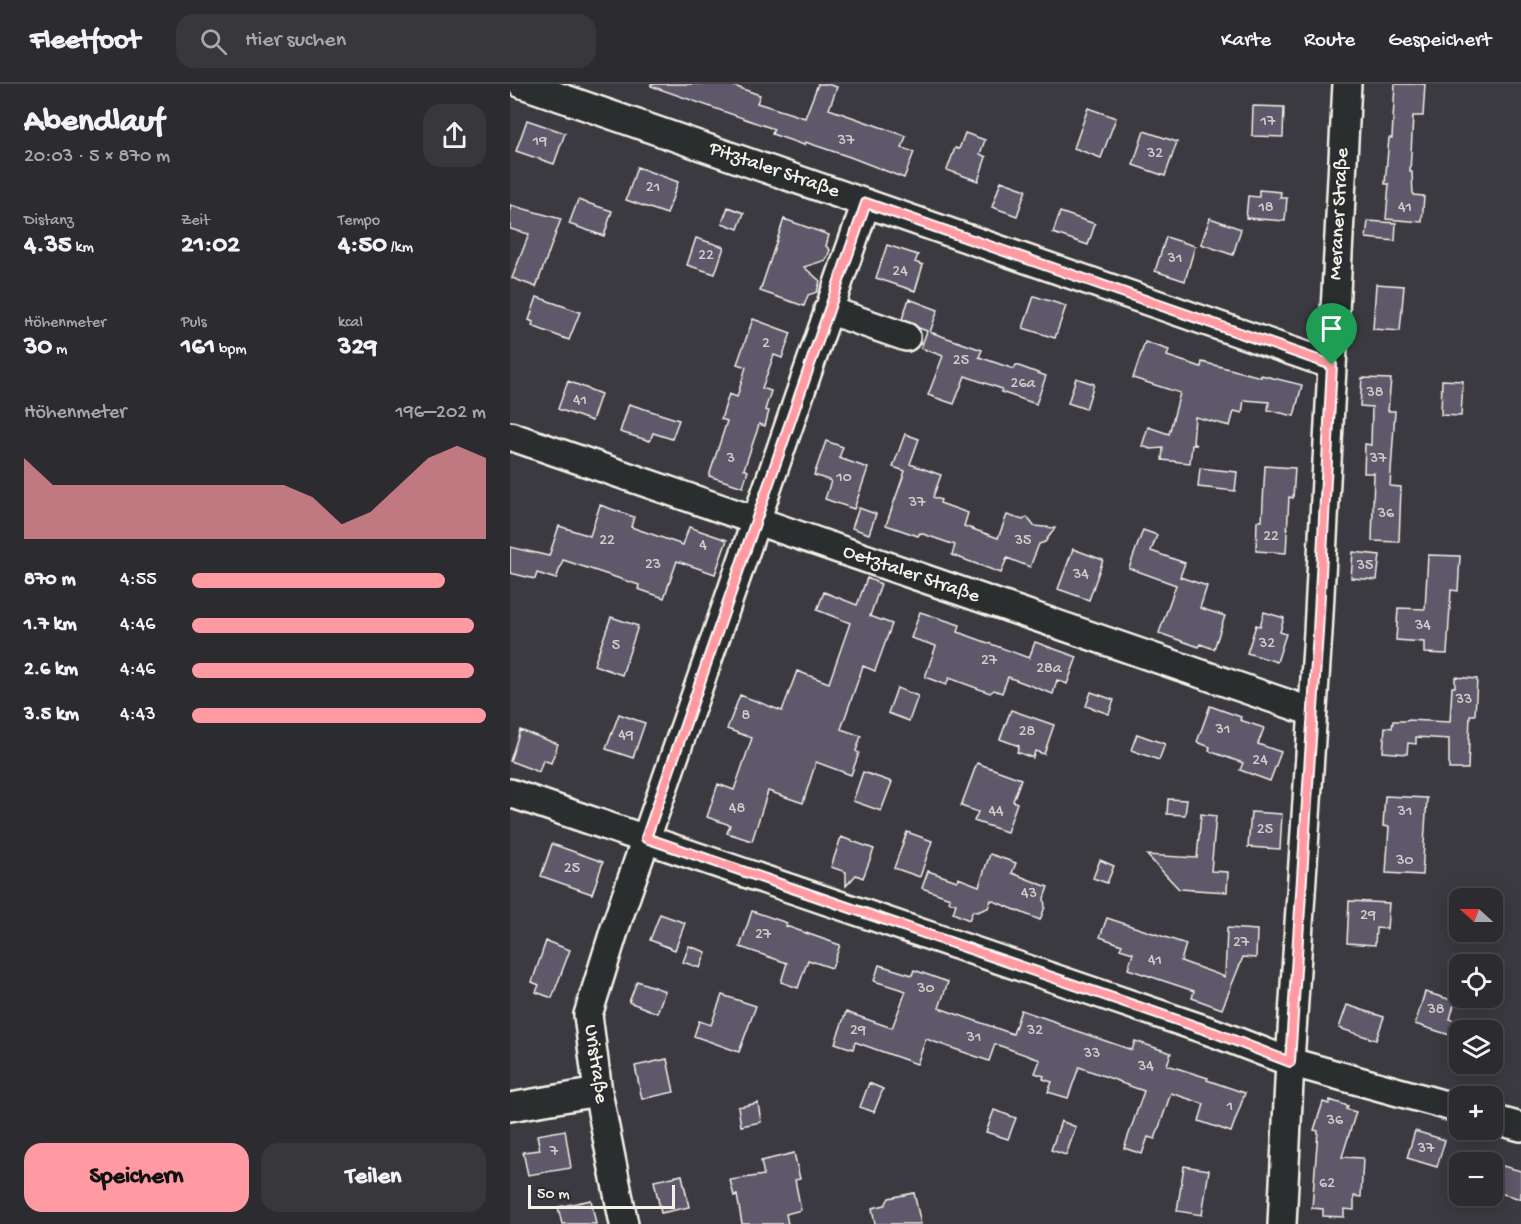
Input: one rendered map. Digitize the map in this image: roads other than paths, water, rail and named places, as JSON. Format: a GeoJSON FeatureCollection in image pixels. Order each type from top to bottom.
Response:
{"type":"FeatureCollection","features":[{"type":"Feature","properties":{"kind":"street","name":"Pitztaler Straße"},"geometry":{"type":"LineString","coordinates":[[522,84],[1332,365]]}},
{"type":"Feature","properties":{"kind":"street","name":"Meraner Straße"},"geometry":{"type":"LineString","coordinates":[[1282,1224],[1290,1062],[1320,599],[1347,84]]}},
{"type":"Feature","properties":{"kind":"street","name":"Uristraße"},"geometry":{"type":"LineString","coordinates":[[624,1224],[598,1092],[588,1015],[616,925],[866,203]]}},
{"type":"Feature","properties":{"kind":"street"},"geometry":{"type":"LineString","coordinates":[[828,310],[906,337]]}},
{"type":"Feature","properties":{"kind":"street","name":"Oetztaler Straße"},"geometry":{"type":"LineString","coordinates":[[510,436],[1312,712]]}},
{"type":"Feature","properties":{"kind":"street"},"geometry":{"type":"LineString","coordinates":[[510,793],[1215,1033],[1290,1062],[1449,1106]]}},
{"type":"Feature","properties":{"kind":"street"},"geometry":{"type":"LineString","coordinates":[[510,1107],[598,1092]]}},
{"type":"Feature","properties":{"kind":"street"},"geometry":{"type":"LineString","coordinates":[[1503,1122],[1521,1127]]}}]}
